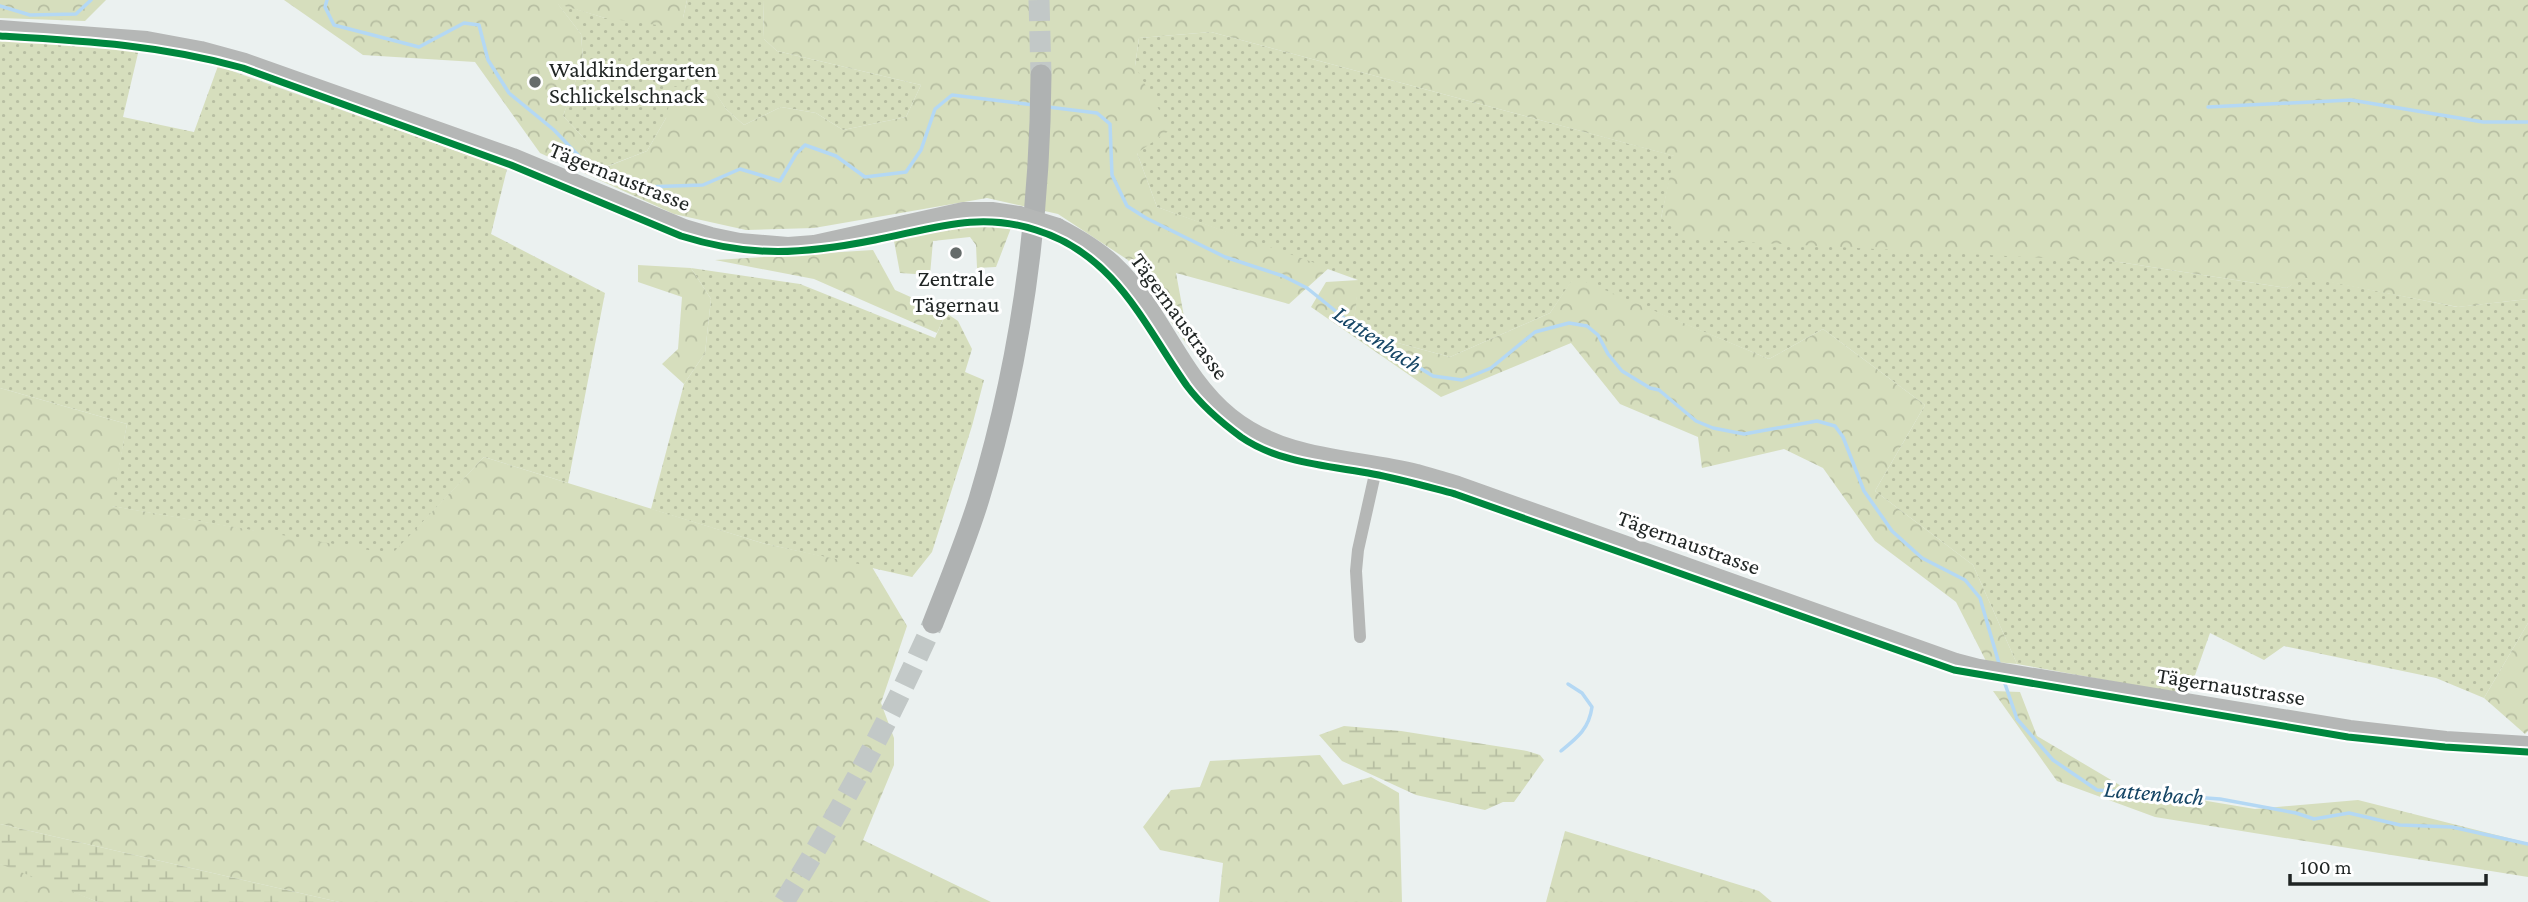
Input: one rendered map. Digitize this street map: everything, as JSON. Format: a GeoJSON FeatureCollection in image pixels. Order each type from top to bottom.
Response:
{"type":"FeatureCollection","features":[{"type":"Feature","properties":{"kind":"highway"},"geometry":{"type":"LineString","coordinates":[[933,623],[979,500],[1016,356],[1034,227],[1041,85]]}},
{"type":"Feature","properties":{"kind":"street","name":"Tägernaustrasse"},"geometry":{"type":"LineString","coordinates":[[0,27],[147,39],[245,61],[513,156],[684,227],[740,241],[788,245],[814,243],[963,210],[1019,214],[1058,226],[1093,246],[1116,265],[1137,289],[1198,383],[1232,417],[1266,438],[1316,455],[1417,472],[1458,484],[1955,661],[1986,669],[2350,728],[2446,739],[2528,744]]}},
{"type":"Feature","properties":{"kind":"street"},"geometry":{"type":"LineString","coordinates":[[1360,637],[1357,561],[1377,465]]}},
{"type":"Feature","properties":{"kind":"green space"},"geometry":{"type":"Polygon","coordinates":[[[0,0],[106,0],[85,21],[0,18],[0,0]]]}},
{"type":"Feature","properties":{"kind":"green space"},"geometry":{"type":"Polygon","coordinates":[[[284,0],[687,0],[683,18],[672,27],[605,18],[558,4],[581,34],[583,60],[563,116],[606,167],[647,151],[666,118],[673,87],[710,84],[726,109],[744,125],[781,107],[816,113],[843,130],[906,117],[921,85],[777,51],[764,39],[763,0],[2528,0],[2528,299],[2458,307],[2303,277],[2287,288],[2119,262],[1687,239],[1661,218],[1674,156],[1211,32],[1139,38],[1135,66],[1170,130],[1137,153],[1157,207],[1329,268],[1289,304],[1176,273],[1190,349],[1128,260],[1058,214],[987,198],[814,228],[746,230],[674,214],[540,153],[475,62],[363,55],[284,0]]]}},
{"type":"Feature","properties":{"kind":"green space"},"geometry":{"type":"Polygon","coordinates":[[[687,0],[763,0],[764,39],[777,51],[921,85],[906,117],[843,130],[816,113],[781,107],[744,125],[726,109],[710,85],[666,118],[647,151],[605,167],[563,116],[583,60],[581,34],[557,3],[605,18],[683,18],[687,0]]]}},
{"type":"Feature","properties":{"kind":"green space"},"geometry":{"type":"Polygon","coordinates":[[[1211,32],[1675,156],[1661,218],[2119,262],[2287,288],[2302,276],[2457,307],[2528,299],[2528,623],[2484,698],[2436,678],[2284,646],[2264,660],[2210,633],[2188,695],[2017,664],[1973,565],[1875,491],[1925,405],[1823,329],[1769,359],[1574,278],[1550,313],[1450,357],[1383,339],[1354,321],[1358,280],[1157,207],[1137,153],[1135,66],[1139,38],[1211,32]]]}},
{"type":"Feature","properties":{"kind":"green space"},"geometry":{"type":"Polygon","coordinates":[[[0,39],[139,49],[123,117],[194,132],[218,66],[507,169],[491,234],[605,293],[568,483],[484,457],[392,555],[111,506],[127,424],[0,388],[0,39]]]}},
{"type":"Feature","properties":{"kind":"green space"},"geometry":{"type":"Polygon","coordinates":[[[975,223],[1011,228],[996,267],[977,268],[976,245],[970,237],[933,241],[930,275],[900,273],[894,241],[975,223]]]}},
{"type":"Feature","properties":{"kind":"green space"},"geometry":{"type":"Polygon","coordinates":[[[873,250],[895,290],[946,313],[937,333],[814,279],[715,260],[873,250]]]}},
{"type":"Feature","properties":{"kind":"green space"},"geometry":{"type":"Polygon","coordinates":[[[638,265],[691,268],[711,299],[705,353],[684,384],[662,364],[678,349],[682,297],[638,282],[638,265]]]}},
{"type":"Feature","properties":{"kind":"green space"},"geometry":{"type":"Polygon","coordinates":[[[691,268],[800,284],[935,338],[946,313],[958,321],[972,349],[965,372],[984,380],[932,552],[912,577],[762,543],[651,509],[684,384],[705,353],[711,299],[691,268]]]}},
{"type":"Feature","properties":{"kind":"green space"},"geometry":{"type":"Polygon","coordinates":[[[1574,277],[1769,359],[1823,329],[1925,405],[1875,491],[1973,565],[2017,664],[1986,661],[1956,602],[1875,541],[1823,468],[1784,449],[1702,468],[1698,437],[1620,404],[1571,343],[1441,397],[1311,307],[1326,282],[1359,280],[1354,321],[1383,339],[1450,357],[1550,313],[1574,277]]]}},
{"type":"Feature","properties":{"kind":"green space"},"geometry":{"type":"Polygon","coordinates":[[[0,388],[127,424],[112,506],[392,554],[484,457],[762,543],[872,567],[907,626],[881,703],[894,738],[894,765],[863,840],[991,902],[339,902],[0,824],[0,388]]]}},
{"type":"Feature","properties":{"kind":"green space"},"geometry":{"type":"Polygon","coordinates":[[[2528,623],[2528,731],[2525,734],[2484,698],[2528,623]]]}},
{"type":"Feature","properties":{"kind":"green space"},"geometry":{"type":"Polygon","coordinates":[[[1993,691],[2020,692],[2037,736],[2123,787],[2255,809],[2358,800],[2528,843],[2528,877],[2155,817],[2057,781],[1993,691]]]}},
{"type":"Feature","properties":{"kind":"green space"},"geometry":{"type":"Polygon","coordinates":[[[1344,726],[1401,731],[1527,751],[1540,755],[1544,760],[1514,802],[1503,802],[1485,810],[1416,795],[1342,761],[1319,735],[1344,726]]]}},
{"type":"Feature","properties":{"kind":"green space"},"geometry":{"type":"Polygon","coordinates":[[[1320,755],[1343,785],[1371,777],[1399,793],[1402,902],[1219,902],[1223,863],[1160,850],[1143,827],[1171,790],[1200,787],[1210,761],[1320,755]]]}},
{"type":"Feature","properties":{"kind":"green space"},"geometry":{"type":"Polygon","coordinates":[[[0,824],[339,902],[98,902],[0,864],[0,824]]]}},
{"type":"Feature","properties":{"kind":"green space"},"geometry":{"type":"Polygon","coordinates":[[[1565,831],[1759,891],[1772,902],[1546,902],[1565,831]]]}},
{"type":"Feature","properties":{"kind":"green space"},"geometry":{"type":"Polygon","coordinates":[[[0,864],[9,865],[98,902],[0,902],[0,864]]]}},
{"type":"Feature","properties":{"kind":"waterway","name":"Lattenbach"},"geometry":{"type":"LineString","coordinates":[[0,6],[30,15],[76,14],[91,0]]}},
{"type":"Feature","properties":{"kind":"waterway","name":"Lattenbach"},"geometry":{"type":"LineString","coordinates":[[327,0],[325,7],[334,25],[419,47],[464,23],[479,25],[488,60],[509,93],[554,130],[597,175],[644,187],[703,185],[740,169],[780,181],[796,154],[805,145],[836,156],[865,177],[906,172],[921,150],[935,109],[952,95],[1034,105]]}},
{"type":"Feature","properties":{"kind":"waterway"},"geometry":{"type":"LineString","coordinates":[[2208,107],[2351,100],[2483,122],[2528,122]]}},
{"type":"Feature","properties":{"kind":"waterway","name":"Lattenbach"},"geometry":{"type":"LineString","coordinates":[[1048,107],[1097,113],[1110,124],[1112,175],[1127,206],[1225,257],[1283,276],[1307,288],[1364,334],[1433,376],[1462,380],[1491,368],[1535,332],[1569,323],[1587,326],[1598,335],[1608,354],[1622,371],[1650,388],[1659,390],[1696,421],[1713,428],[1744,434],[1817,421],[1835,426],[1843,437],[1864,491],[1892,531],[1922,558],[1965,580],[1980,598],[2000,667]]}},
{"type":"Feature","properties":{"kind":"waterway","name":"Lattenbach"},"geometry":{"type":"LineString","coordinates":[[2003,678],[2017,719],[2053,760],[2097,790],[2220,799],[2296,813],[2314,819],[2349,813],[2400,825],[2452,827],[2528,844]]}},
{"type":"Feature","properties":{"kind":"waterway"},"geometry":{"type":"LineString","coordinates":[[1561,751],[1585,727],[1592,707],[1582,693],[1568,684]]}},
{"type":"Feature","properties":{"kind":"tunnel"},"geometry":{"type":"LineString","coordinates":[[1039,0],[1041,75]]}},
{"type":"Feature","properties":{"kind":"tunnel"},"geometry":{"type":"LineString","coordinates":[[784,902],[863,765],[933,623]]}},
{"type":"Feature","properties":{"kind":"cycle path"},"geometry":{"type":"LineString","coordinates":[[0,36],[152,49],[243,68],[511,165],[681,236],[731,248],[801,251],[975,222],[994,222],[1036,230],[1063,241],[1087,256],[1107,274],[1125,294],[1199,400],[1241,437],[1271,453],[1455,494],[1954,670],[2348,737],[2528,752]]}},
{"type":"Feature","properties":{"kind":"place","name":"Waldkindergarten Schlickelschnack"},"geometry":{"type":"Point","coordinates":[535,82]}},
{"type":"Feature","properties":{"kind":"place","name":"Zentrale Tägernau"},"geometry":{"type":"Point","coordinates":[956,253]}}]}
